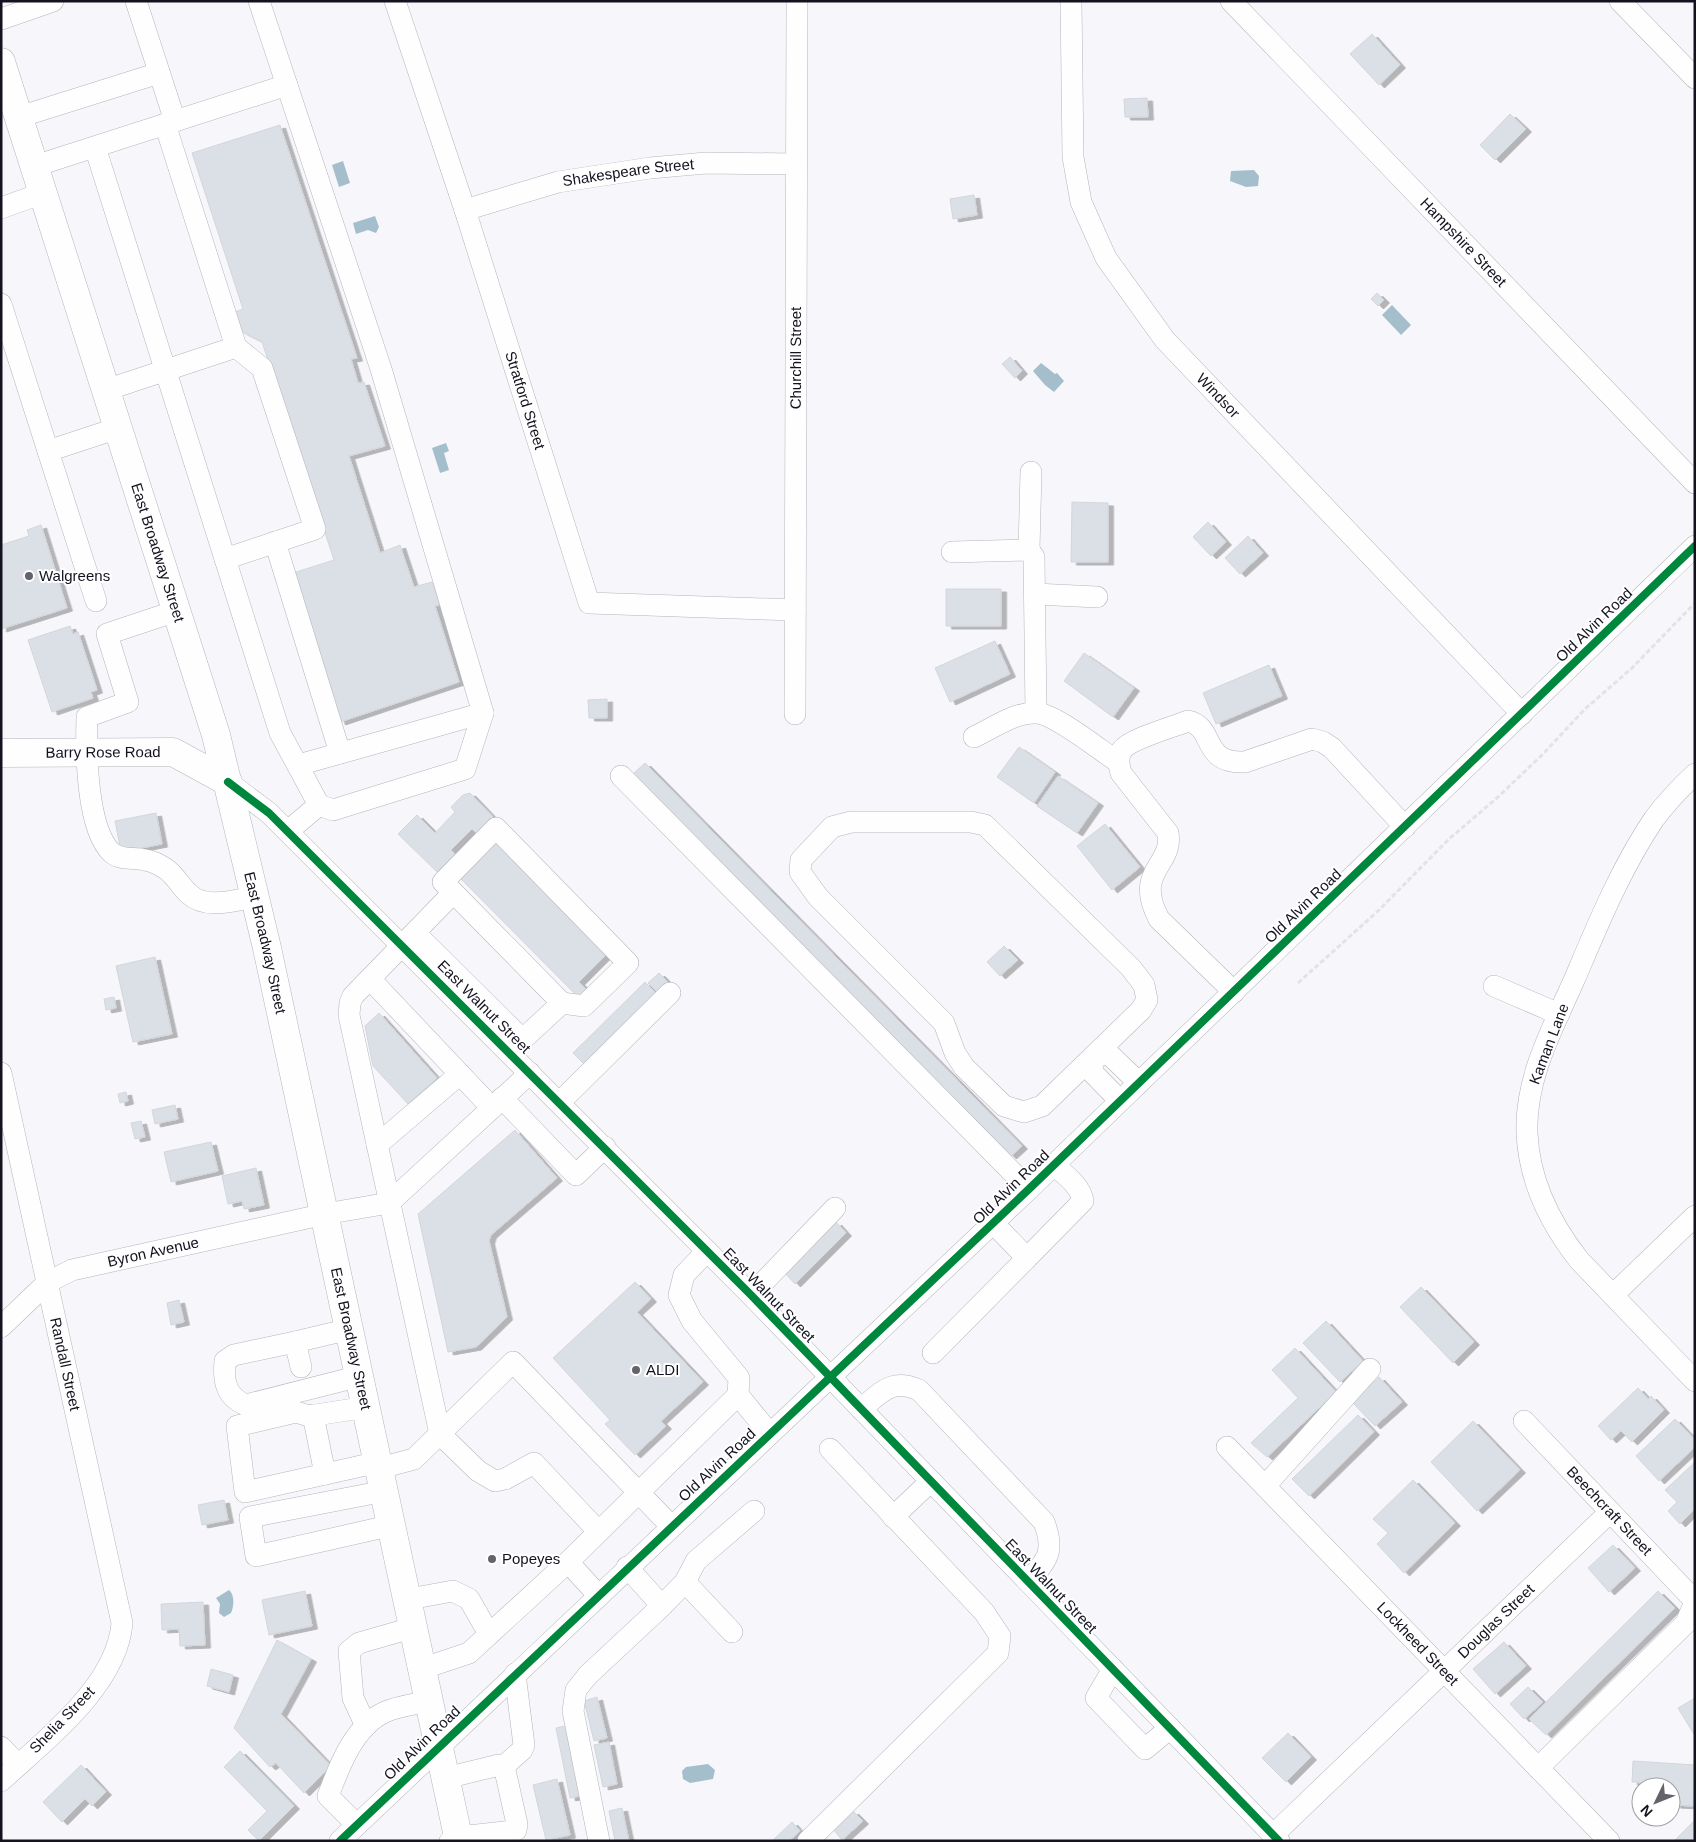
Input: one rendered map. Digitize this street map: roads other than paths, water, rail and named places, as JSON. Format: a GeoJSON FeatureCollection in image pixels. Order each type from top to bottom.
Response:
{"type":"FeatureCollection","features":[{"type":"Feature","properties":{"kind":"main road","name":"East Broadway Street"},"geometry":{"type":"LineString","coordinates":[[1,62],[216,735],[255,898],[393,1525],[424,1668],[456,1839]]}},
{"type":"Feature","properties":{"kind":"main road","name":"Barry Rose Road"},"geometry":{"type":"LineString","coordinates":[[1,753],[173,752],[228,782]]}},
{"type":"Feature","properties":{"kind":"street"},"geometry":{"type":"LineString","coordinates":[[1,18],[53,1]]}},
{"type":"Feature","properties":{"kind":"street"},"geometry":{"type":"LineString","coordinates":[[136,1],[160,73],[170,123],[236,347],[262,368],[315,529],[225,560]]}},
{"type":"Feature","properties":{"kind":"street"},"geometry":{"type":"LineString","coordinates":[[95,147],[280,733],[320,805],[333,810],[465,769],[483,713],[381,369],[259,1]]}},
{"type":"Feature","properties":{"kind":"street","name":"Stratford Street"},"geometry":{"type":"LineString","coordinates":[[395,1],[464,210],[589,603],[795,610]]}},
{"type":"Feature","properties":{"kind":"street","name":"Churchill Street"},"geometry":{"type":"LineString","coordinates":[[795,714],[797,1]]}},
{"type":"Feature","properties":{"kind":"street","name":"Windsor"},"geometry":{"type":"LineString","coordinates":[[1071,1],[1074,157],[1082,202],[1106,258],[1165,340],[1522,714]]}},
{"type":"Feature","properties":{"kind":"street","name":"Hampshire Street"},"geometry":{"type":"LineString","coordinates":[[1231,1],[1695,483]]}},
{"type":"Feature","properties":{"kind":"street"},"geometry":{"type":"LineString","coordinates":[[1620,1],[1695,78]]}},
{"type":"Feature","properties":{"kind":"street"},"geometry":{"type":"LineString","coordinates":[[19,117],[160,73]]}},
{"type":"Feature","properties":{"kind":"street"},"geometry":{"type":"LineString","coordinates":[[35,166],[287,85]]}},
{"type":"Feature","properties":{"kind":"street","name":"Shakespeare Street"},"geometry":{"type":"LineString","coordinates":[[464,210],[558,182],[650,168],[706,163],[796,164]]}},
{"type":"Feature","properties":{"kind":"street"},"geometry":{"type":"LineString","coordinates":[[1,208],[43,193]]}},
{"type":"Feature","properties":{"kind":"street"},"geometry":{"type":"LineString","coordinates":[[1,304],[96,601]]}},
{"type":"Feature","properties":{"kind":"street"},"geometry":{"type":"LineString","coordinates":[[106,390],[236,347]]}},
{"type":"Feature","properties":{"kind":"street"},"geometry":{"type":"LineString","coordinates":[[48,451],[118,428]]}},
{"type":"Feature","properties":{"kind":"street"},"geometry":{"type":"LineString","coordinates":[[1031,472],[1029,550],[1034,557],[1036,712]]}},
{"type":"Feature","properties":{"kind":"street"},"geometry":{"type":"LineString","coordinates":[[275,542],[340,753]]}},
{"type":"Feature","properties":{"kind":"street","name":"Old Alvin Road"},"geometry":{"type":"LineString","coordinates":[[340,1841],[627,1567],[831,1378],[1029,1189],[1695,546]]}},
{"type":"Feature","properties":{"kind":"street"},"geometry":{"type":"LineString","coordinates":[[952,552],[1029,550]]}},
{"type":"Feature","properties":{"kind":"street"},"geometry":{"type":"LineString","coordinates":[[1035,594],[1097,597]]}},
{"type":"Feature","properties":{"kind":"street"},"geometry":{"type":"LineString","coordinates":[[176,611],[107,634],[128,702],[88,717],[86,752],[93,810],[102,839],[112,853],[121,858],[145,860],[158,865],[169,871],[190,895],[202,902],[255,898]]}},
{"type":"Feature","properties":{"kind":"street"},"geometry":{"type":"LineString","coordinates":[[974,737],[1017,716],[1036,712],[1053,718],[1118,762]]}},
{"type":"Feature","properties":{"kind":"street"},"geometry":{"type":"LineString","coordinates":[[298,765],[483,713]]}},
{"type":"Feature","properties":{"kind":"street"},"geometry":{"type":"LineString","coordinates":[[1234,992],[1160,919],[1153,907],[1149,890],[1151,879],[1167,848],[1168,833],[1121,773],[1118,762],[1122,750],[1130,744],[1188,721],[1195,723],[1201,728],[1216,755],[1225,760],[1236,762],[1245,762],[1312,739],[1323,742],[1332,748],[1405,827]]}},
{"type":"Feature","properties":{"kind":"street","name":"Kaman Lane"},"geometry":{"type":"LineString","coordinates":[[1695,774],[1670,800],[1641,840],[1598,924],[1539,1061],[1532,1083],[1528,1107],[1529,1154],[1540,1195],[1551,1220],[1580,1260],[1695,1381]]}},
{"type":"Feature","properties":{"kind":"street"},"geometry":{"type":"LineString","coordinates":[[622,776],[1029,1189]]}},
{"type":"Feature","properties":{"kind":"street","name":"East Walnut Street"},"geometry":{"type":"LineString","coordinates":[[228,782],[269,813],[409,939],[515,1046],[530,1073],[751,1295],[1276,1838]]}},
{"type":"Feature","properties":{"kind":"street"},"geometry":{"type":"LineString","coordinates":[[288,831],[320,805]]}},
{"type":"Feature","properties":{"kind":"street"},"geometry":{"type":"LineString","coordinates":[[1120,1101],[1092,1072],[1093,1058],[1142,1010],[1147,1000],[1144,985],[1132,968],[985,824],[971,822],[851,822],[832,827],[801,860],[800,872],[818,898],[944,1022],[955,1053],[964,1067],[1004,1106],[1024,1112],[1042,1106],[1093,1058],[1108,1053],[1139,1083]]}},
{"type":"Feature","properties":{"kind":"street"},"geometry":{"type":"LineString","coordinates":[[496,828],[628,963],[584,1006],[562,1003],[443,882],[496,828]]}},
{"type":"Feature","properties":{"kind":"street"},"geometry":{"type":"LineString","coordinates":[[453,893],[353,996],[349,1015],[440,1434],[478,1471],[494,1481],[505,1479],[534,1463],[598,1531]]}},
{"type":"Feature","properties":{"kind":"street"},"geometry":{"type":"LineString","coordinates":[[370,979],[460,1074],[497,1103],[576,1176],[605,1147]]}},
{"type":"Feature","properties":{"kind":"street"},"geometry":{"type":"LineString","coordinates":[[1494,986],[1559,1014]]}},
{"type":"Feature","properties":{"kind":"street"},"geometry":{"type":"LineString","coordinates":[[560,1102],[670,993]]}},
{"type":"Feature","properties":{"kind":"street"},"geometry":{"type":"LineString","coordinates":[[515,1046],[562,1003]]}},
{"type":"Feature","properties":{"kind":"street","name":"Randall Street"},"geometry":{"type":"LineString","coordinates":[[1,1073],[122,1623],[121,1638],[115,1654]]}},
{"type":"Feature","properties":{"kind":"street"},"geometry":{"type":"LineString","coordinates":[[389,1202],[530,1073]]}},
{"type":"Feature","properties":{"kind":"street"},"geometry":{"type":"LineString","coordinates":[[377,1144],[460,1074]]}},
{"type":"Feature","properties":{"kind":"street"},"geometry":{"type":"LineString","coordinates":[[932,1353],[1028,1258],[1082,1201],[1082,1194],[1054,1165]]}},
{"type":"Feature","properties":{"kind":"street","name":"Byron Avenue"},"geometry":{"type":"LineString","coordinates":[[1,1327],[48,1282],[72,1270],[325,1214],[389,1202]]}},
{"type":"Feature","properties":{"kind":"street"},"geometry":{"type":"LineString","coordinates":[[751,1295],[835,1208]]}},
{"type":"Feature","properties":{"kind":"street"},"geometry":{"type":"LineString","coordinates":[[1613,1295],[1695,1216]]}},
{"type":"Feature","properties":{"kind":"street"},"geometry":{"type":"LineString","coordinates":[[993,1223],[1028,1258]]}},
{"type":"Feature","properties":{"kind":"street"},"geometry":{"type":"LineString","coordinates":[[707,1252],[684,1275],[679,1295],[692,1321],[738,1378],[738,1395],[770,1434]]}},
{"type":"Feature","properties":{"kind":"street"},"geometry":{"type":"LineString","coordinates":[[350,1329],[234,1355],[226,1361],[224,1374],[235,1400],[246,1405],[360,1376]]}},
{"type":"Feature","properties":{"kind":"street"},"geometry":{"type":"LineString","coordinates":[[295,1342],[302,1367]]}},
{"type":"Feature","properties":{"kind":"street"},"geometry":{"type":"LineString","coordinates":[[250,1517],[381,1474],[414,1459],[513,1362],[671,1526]]}},
{"type":"Feature","properties":{"kind":"street"},"geometry":{"type":"LineString","coordinates":[[1265,1486],[1370,1370]]}},
{"type":"Feature","properties":{"kind":"street"},"geometry":{"type":"LineString","coordinates":[[861,1409],[887,1387],[906,1384],[919,1390],[1044,1522],[1051,1540],[1049,1553],[1044,1564],[1028,1581]]}},
{"type":"Feature","properties":{"kind":"street"},"geometry":{"type":"LineString","coordinates":[[424,1668],[469,1653],[568,1562],[738,1395]]}},
{"type":"Feature","properties":{"kind":"street"},"geometry":{"type":"LineString","coordinates":[[367,1407],[313,1415],[296,1412],[237,1426],[245,1492],[256,1556],[393,1525]]}},
{"type":"Feature","properties":{"kind":"street"},"geometry":{"type":"LineString","coordinates":[[313,1415],[325,1474]]}},
{"type":"Feature","properties":{"kind":"street","name":"Beechcraft Street"},"geometry":{"type":"LineString","coordinates":[[1524,1421],[1695,1601]]}},
{"type":"Feature","properties":{"kind":"street","name":"Lockheed Street"},"geometry":{"type":"LineString","coordinates":[[1227,1447],[1609,1841]]}},
{"type":"Feature","properties":{"kind":"street"},"geometry":{"type":"LineString","coordinates":[[808,1841],[998,1653],[1000,1636],[984,1612],[830,1449]]}},
{"type":"Feature","properties":{"kind":"street"},"geometry":{"type":"LineString","coordinates":[[245,1492],[325,1474],[381,1474]]}},
{"type":"Feature","properties":{"kind":"street"},"geometry":{"type":"LineString","coordinates":[[893,1516],[931,1481]]}},
{"type":"Feature","properties":{"kind":"street"},"geometry":{"type":"LineString","coordinates":[[600,1841],[574,1710],[576,1690],[588,1675],[685,1582],[696,1561],[754,1511]]}},
{"type":"Feature","properties":{"kind":"street","name":"Douglas Street"},"geometry":{"type":"LineString","coordinates":[[1276,1838],[1444,1671],[1610,1512]]}},
{"type":"Feature","properties":{"kind":"street"},"geometry":{"type":"LineString","coordinates":[[568,1562],[598,1595]]}},
{"type":"Feature","properties":{"kind":"street"},"geometry":{"type":"LineString","coordinates":[[627,1567],[662,1606]]}},
{"type":"Feature","properties":{"kind":"street"},"geometry":{"type":"LineString","coordinates":[[685,1582],[732,1632]]}},
{"type":"Feature","properties":{"kind":"street"},"geometry":{"type":"LineString","coordinates":[[409,1600],[453,1591],[469,1599],[489,1634]]}},
{"type":"Feature","properties":{"kind":"street"},"geometry":{"type":"LineString","coordinates":[[1538,1768],[1686,1623],[1695,1601]]}},
{"type":"Feature","properties":{"kind":"street"},"geometry":{"type":"LineString","coordinates":[[366,1726],[353,1698],[349,1652],[359,1643],[415,1627]]}},
{"type":"Feature","properties":{"kind":"street","name":"Shelia Street"},"geometry":{"type":"LineString","coordinates":[[1,1781],[87,1699],[102,1678],[115,1654]]}},
{"type":"Feature","properties":{"kind":"street"},"geometry":{"type":"LineString","coordinates":[[1113,1669],[1096,1698],[1145,1749],[1170,1728]]}},
{"type":"Feature","properties":{"kind":"street"},"geometry":{"type":"LineString","coordinates":[[446,1778],[504,1766],[522,1750],[524,1745],[515,1674]]}},
{"type":"Feature","properties":{"kind":"street"},"geometry":{"type":"LineString","coordinates":[[357,1825],[328,1796],[336,1773],[366,1726],[386,1712],[430,1701]]}},
{"type":"Feature","properties":{"kind":"street"},"geometry":{"type":"LineString","coordinates":[[1,1747],[18,1765]]}},
{"type":"Feature","properties":{"kind":"street"},"geometry":{"type":"LineString","coordinates":[[456,1839],[516,1830],[517,1824],[504,1766]]}},
{"type":"Feature","properties":{"kind":"water"},"geometry":{"type":"Polygon","coordinates":[[[343,161],[350,183],[339,187],[332,165],[343,161]]]}},
{"type":"Feature","properties":{"kind":"water"},"geometry":{"type":"Polygon","coordinates":[[[1254,170],[1259,176],[1258,186],[1246,187],[1230,181],[1231,171],[1254,170]]]}},
{"type":"Feature","properties":{"kind":"water"},"geometry":{"type":"Polygon","coordinates":[[[375,216],[379,227],[376,233],[368,230],[356,234],[353,223],[375,216]]]}},
{"type":"Feature","properties":{"kind":"water"},"geometry":{"type":"Polygon","coordinates":[[[1392,305],[1411,325],[1401,335],[1382,315],[1392,305]]]}},
{"type":"Feature","properties":{"kind":"water"},"geometry":{"type":"Polygon","coordinates":[[[1041,363],[1055,374],[1057,373],[1064,381],[1054,392],[1033,371],[1041,363]]]}},
{"type":"Feature","properties":{"kind":"water"},"geometry":{"type":"Polygon","coordinates":[[[446,443],[449,451],[444,453],[449,470],[440,473],[432,448],[446,443]]]}},
{"type":"Feature","properties":{"kind":"water"},"geometry":{"type":"Polygon","coordinates":[[[229,1590],[233,1598],[233,1608],[231,1613],[224,1617],[219,1613],[220,1604],[216,1598],[229,1590]]]}},
{"type":"Feature","properties":{"kind":"water"},"geometry":{"type":"Polygon","coordinates":[[[708,1764],[715,1770],[713,1779],[690,1783],[683,1779],[682,1771],[686,1767],[708,1764]]]}},
{"type":"Feature","properties":{"kind":"place","name":"Walgreens"},"geometry":{"type":"Point","coordinates":[29,576]}},
{"type":"Feature","properties":{"kind":"place","name":"ALDI"},"geometry":{"type":"Point","coordinates":[636,1370]}},
{"type":"Feature","properties":{"kind":"place","name":"Popeyes"},"geometry":{"type":"Point","coordinates":[492,1559]}}]}
